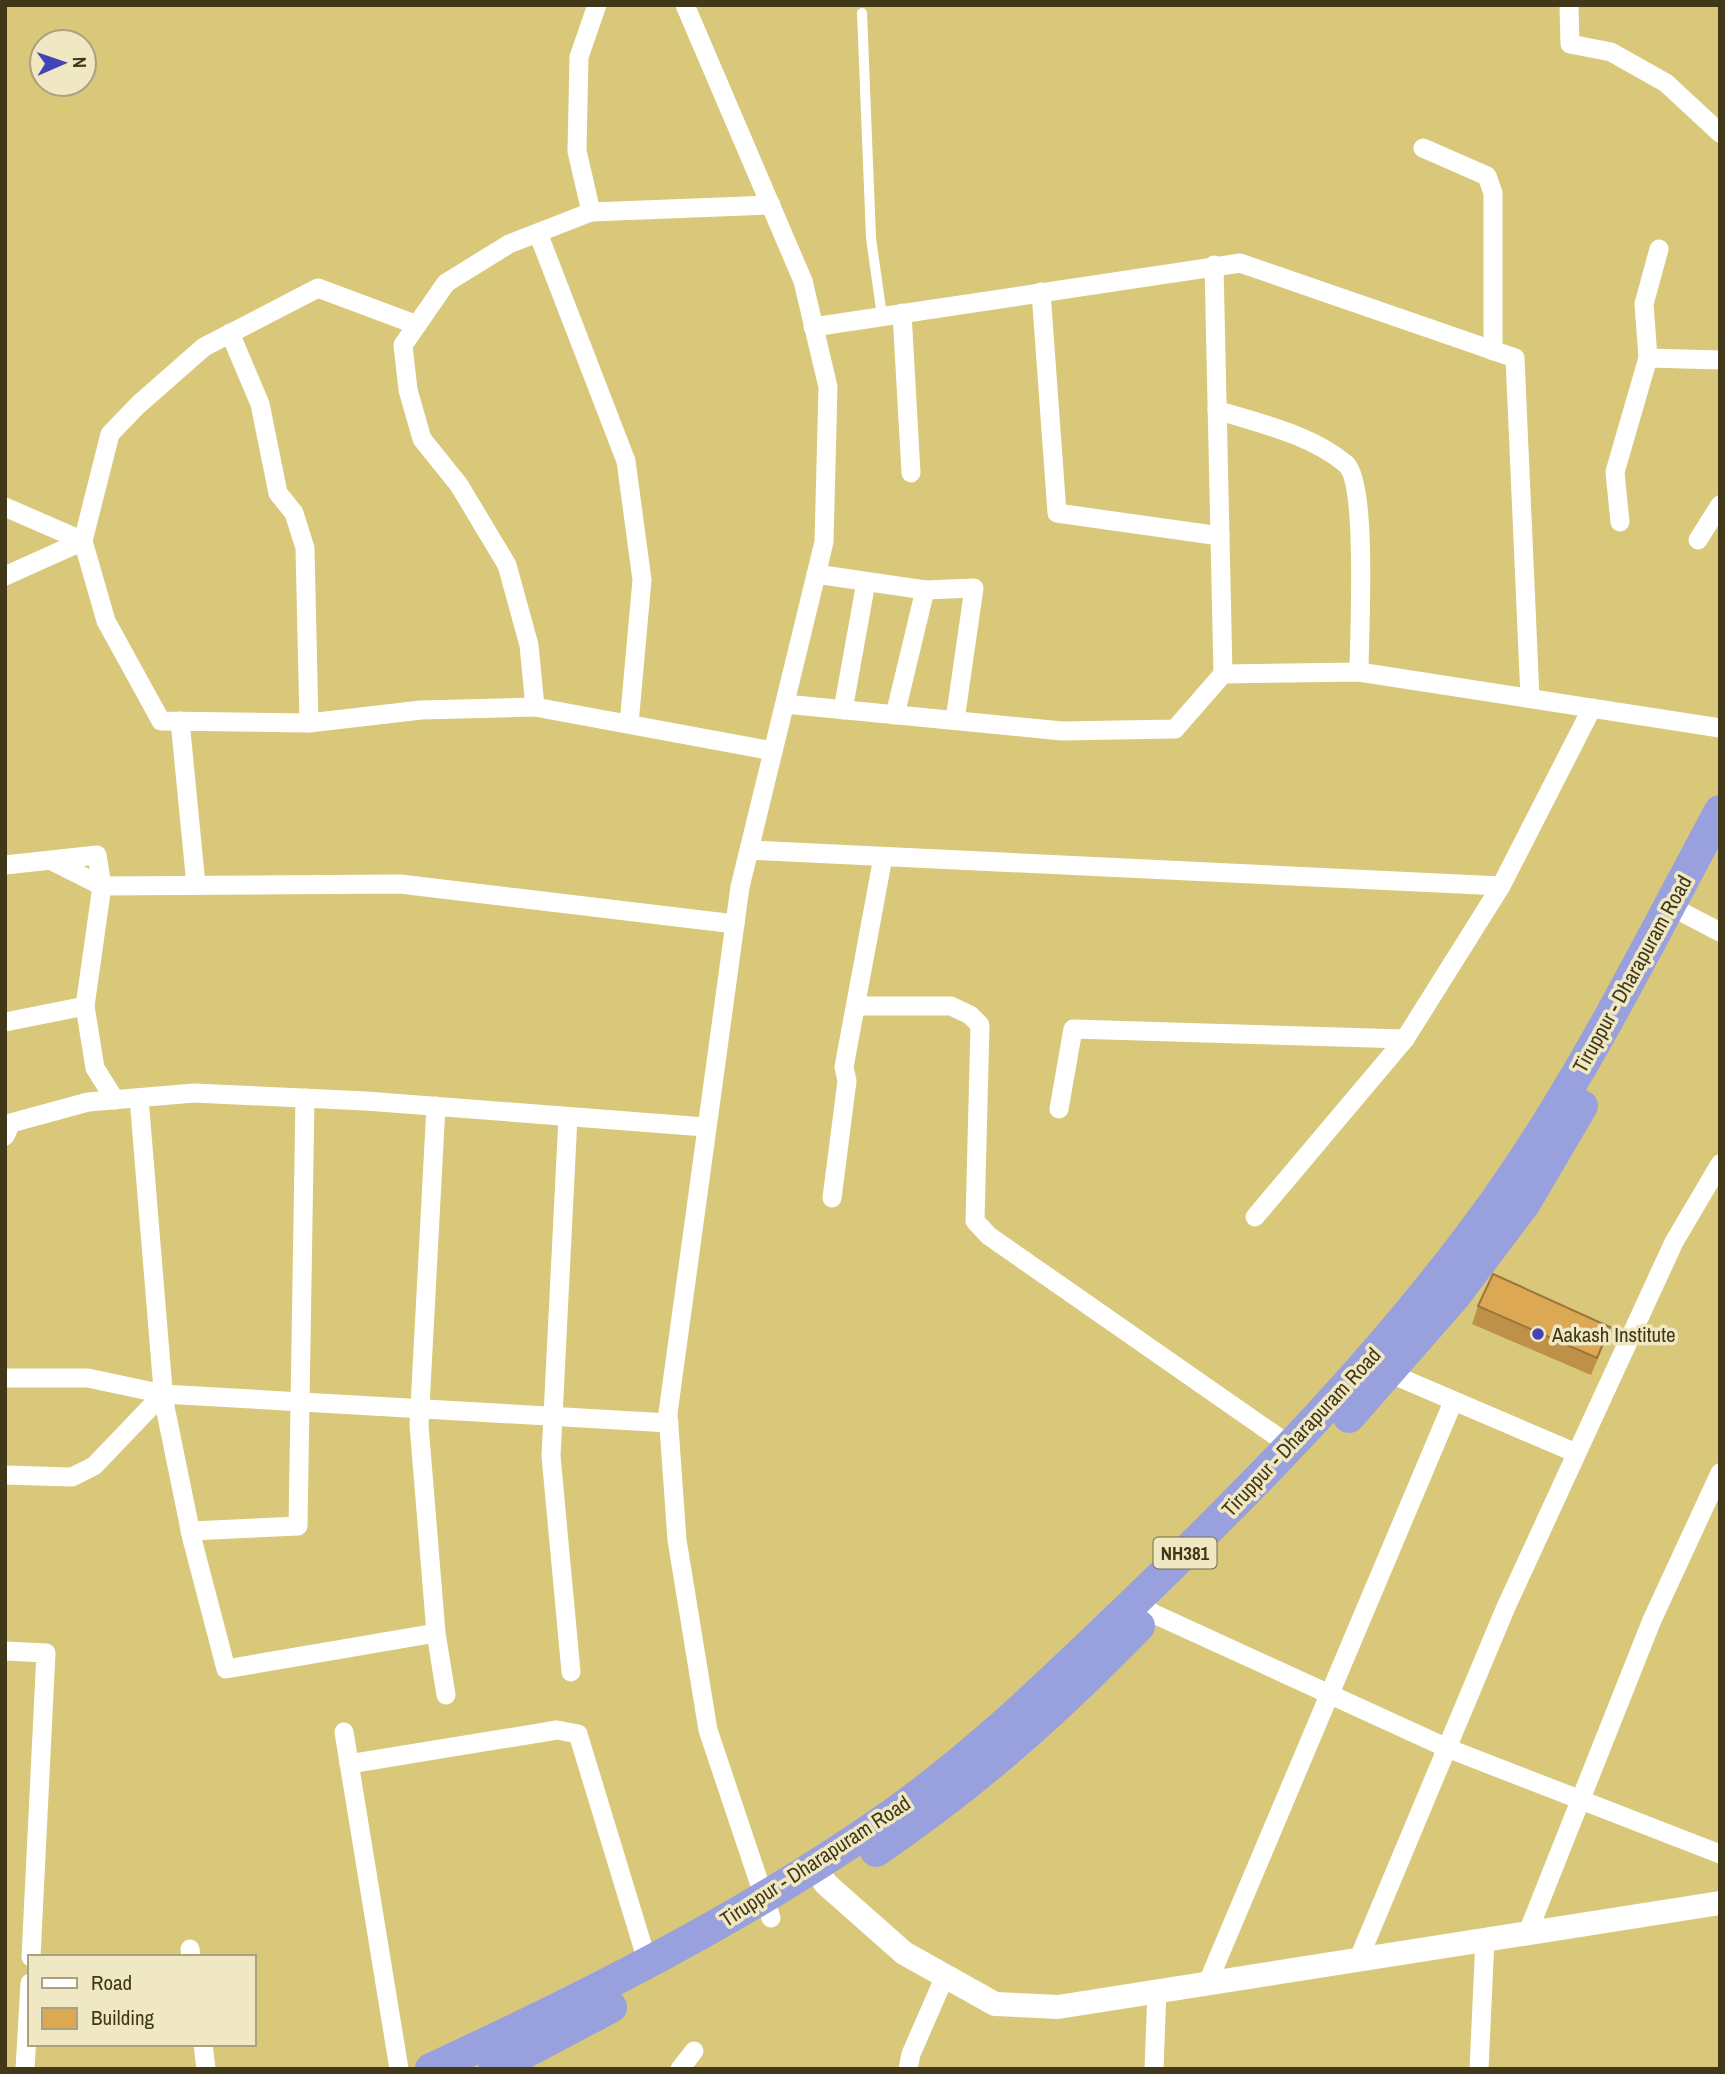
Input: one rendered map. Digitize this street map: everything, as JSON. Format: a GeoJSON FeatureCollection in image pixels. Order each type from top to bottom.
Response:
{"type":"FeatureCollection","features":[{"type":"Feature","properties":{"kind":"highway","name":"Tiruppur - Dharapuram Road"},"geometry":{"type":"LineString","coordinates":[[431,2069],[768,1908],[820,1875],[1145,1606],[1408,1316],[1494,1203],[1570,1088],[1680,911],[1720,811]]}},
{"type":"Feature","properties":{"kind":"highway","name":"NH381"},"geometry":{"type":"LineString","coordinates":[[1145,1606],[1334,1434],[1454,1297],[1525,1203],[1609,1062],[1680,911],[1720,857]]}},
{"type":"Feature","properties":{"kind":"highway","name":"NH381"},"geometry":{"type":"LineString","coordinates":[[494,2069],[768,1908]]}},
{"type":"Feature","properties":{"kind":"street"},"geometry":{"type":"LineString","coordinates":[[591,212],[577,151],[579,57],[597,5]]}},
{"type":"Feature","properties":{"kind":"street"},"geometry":{"type":"LineString","coordinates":[[685,5],[803,281],[828,387],[824,542],[749,850],[735,924],[705,1127],[669,1423],[677,1540],[708,1730],[768,1908]]}},
{"type":"Feature","properties":{"kind":"street"},"geometry":{"type":"LineString","coordinates":[[1569,5],[1570,44],[1611,52],[1666,83],[1720,133]]}},
{"type":"Feature","properties":{"kind":"street"},"geometry":{"type":"LineString","coordinates":[[1423,148],[1487,176],[1493,193],[1493,351]]}},
{"type":"Feature","properties":{"kind":"street"},"geometry":{"type":"LineString","coordinates":[[535,707],[529,645],[507,565],[459,485],[422,439],[408,390],[403,345],[446,283],[509,244],[591,212],[771,205]]}},
{"type":"Feature","properties":{"kind":"street"},"geometry":{"type":"LineString","coordinates":[[538,233],[626,461],[642,580],[629,724]]}},
{"type":"Feature","properties":{"kind":"street"},"geometry":{"type":"LineString","coordinates":[[1620,522],[1615,472],[1648,358],[1644,304],[1659,249]]}},
{"type":"Feature","properties":{"kind":"street"},"geometry":{"type":"LineString","coordinates":[[813,327],[1240,263],[1515,358],[1530,698]]}},
{"type":"Feature","properties":{"kind":"street"},"geometry":{"type":"LineString","coordinates":[[785,704],[1062,731],[1175,729],[1223,674],[1214,265]]}},
{"type":"Feature","properties":{"kind":"street"},"geometry":{"type":"LineString","coordinates":[[417,325],[318,288],[204,347],[138,405],[110,435],[83,541],[106,621],[161,721],[309,723],[421,710],[535,707],[773,751]]}},
{"type":"Feature","properties":{"kind":"street"},"geometry":{"type":"LineString","coordinates":[[1041,292],[1056,513],[1220,536]]}},
{"type":"Feature","properties":{"kind":"street"},"geometry":{"type":"LineString","coordinates":[[902,313],[911,473]]}},
{"type":"Feature","properties":{"kind":"street"},"geometry":{"type":"LineString","coordinates":[[230,333],[260,404],[278,493],[294,513],[305,548],[309,723]]}},
{"type":"Feature","properties":{"kind":"street"},"geometry":{"type":"LineString","coordinates":[[1648,358],[1720,360]]}},
{"type":"Feature","properties":{"kind":"street"},"geometry":{"type":"LineString","coordinates":[[1217,410],[1302,437],[1348,466],[1359,501],[1359,672]]}},
{"type":"Feature","properties":{"kind":"street"},"geometry":{"type":"LineString","coordinates":[[1698,540],[1720,505]]}},
{"type":"Feature","properties":{"kind":"street"},"geometry":{"type":"LineString","coordinates":[[5,507],[83,541]]}},
{"type":"Feature","properties":{"kind":"street"},"geometry":{"type":"LineString","coordinates":[[5,576],[83,541]]}},
{"type":"Feature","properties":{"kind":"street"},"geometry":{"type":"LineString","coordinates":[[816,574],[925,590],[974,588],[955,720]]}},
{"type":"Feature","properties":{"kind":"street"},"geometry":{"type":"LineString","coordinates":[[843,710],[866,582]]}},
{"type":"Feature","properties":{"kind":"street"},"geometry":{"type":"LineString","coordinates":[[895,715],[925,590]]}},
{"type":"Feature","properties":{"kind":"street"},"geometry":{"type":"LineString","coordinates":[[1223,674],[1359,672],[1720,728]]}},
{"type":"Feature","properties":{"kind":"street"},"geometry":{"type":"LineString","coordinates":[[1255,1217],[1405,1040],[1501,887],[1592,708]]}},
{"type":"Feature","properties":{"kind":"street"},"geometry":{"type":"LineString","coordinates":[[180,721],[196,885]]}},
{"type":"Feature","properties":{"kind":"street"},"geometry":{"type":"LineString","coordinates":[[749,850],[1501,887]]}},
{"type":"Feature","properties":{"kind":"street"},"geometry":{"type":"LineString","coordinates":[[5,865],[97,855],[102,886],[85,1006],[95,1068],[115,1100]]}},
{"type":"Feature","properties":{"kind":"street"},"geometry":{"type":"LineString","coordinates":[[832,1198],[847,1081],[844,1067],[858,1006],[883,858]]}},
{"type":"Feature","properties":{"kind":"street"},"geometry":{"type":"LineString","coordinates":[[102,886],[400,884],[735,924]]}},
{"type":"Feature","properties":{"kind":"street"},"geometry":{"type":"LineString","coordinates":[[1680,911],[1720,932]]}},
{"type":"Feature","properties":{"kind":"street"},"geometry":{"type":"LineString","coordinates":[[5,1022],[85,1006]]}},
{"type":"Feature","properties":{"kind":"street"},"geometry":{"type":"LineString","coordinates":[[858,1006],[951,1006],[970,1015],[981,1025],[975,1221],[989,1236],[1292,1447]]}},
{"type":"Feature","properties":{"kind":"street"},"geometry":{"type":"LineString","coordinates":[[1059,1108],[1073,1029],[1405,1040]]}},
{"type":"Feature","properties":{"kind":"street"},"geometry":{"type":"LineString","coordinates":[[5,1136],[11,1123],[88,1102],[194,1093],[436,1106],[705,1127]]}},
{"type":"Feature","properties":{"kind":"street"},"geometry":{"type":"LineString","coordinates":[[139,1098],[163,1394],[190,1531],[226,1669],[436,1633]]}},
{"type":"Feature","properties":{"kind":"street"},"geometry":{"type":"LineString","coordinates":[[190,1531],[298,1526],[305,1098]]}},
{"type":"Feature","properties":{"kind":"street"},"geometry":{"type":"LineString","coordinates":[[436,1106],[420,1409],[436,1633],[446,1695]]}},
{"type":"Feature","properties":{"kind":"street"},"geometry":{"type":"LineString","coordinates":[[568,1116],[551,1456],[571,1672]]}},
{"type":"Feature","properties":{"kind":"street"},"geometry":{"type":"LineString","coordinates":[[1359,1958],[1506,1607],[1576,1453],[1674,1242],[1720,1164]]}},
{"type":"Feature","properties":{"kind":"street"},"geometry":{"type":"LineString","coordinates":[[1389,1373],[1576,1453]]}},
{"type":"Feature","properties":{"kind":"street"},"geometry":{"type":"LineString","coordinates":[[5,1378],[88,1378],[163,1394],[669,1423]]}},
{"type":"Feature","properties":{"kind":"street"},"geometry":{"type":"LineString","coordinates":[[5,1475],[72,1477],[94,1466],[163,1394]]}},
{"type":"Feature","properties":{"kind":"street"},"geometry":{"type":"LineString","coordinates":[[1208,1982],[1453,1402]]}},
{"type":"Feature","properties":{"kind":"street"},"geometry":{"type":"LineString","coordinates":[[1528,1932],[1652,1619],[1720,1473]]}},
{"type":"Feature","properties":{"kind":"street"},"geometry":{"type":"LineString","coordinates":[[1145,1606],[1447,1748],[1720,1854]]}},
{"type":"Feature","properties":{"kind":"street"},"geometry":{"type":"LineString","coordinates":[[5,1651],[46,1653],[31,1955]]}},
{"type":"Feature","properties":{"kind":"street"},"geometry":{"type":"LineString","coordinates":[[349,1764],[558,1730],[578,1734],[648,1964]]}},
{"type":"Feature","properties":{"kind":"street"},"geometry":{"type":"LineString","coordinates":[[344,1732],[399,2069]]}},
{"type":"Feature","properties":{"kind":"street"},"geometry":{"type":"LineString","coordinates":[[820,1875],[904,1954],[995,2004],[1058,2007],[1720,1903]]}},
{"type":"Feature","properties":{"kind":"street"},"geometry":{"type":"LineString","coordinates":[[1479,2069],[1485,1938]]}},
{"type":"Feature","properties":{"kind":"street"},"geometry":{"type":"LineString","coordinates":[[908,2069],[911,2054],[945,1976]]}},
{"type":"Feature","properties":{"kind":"street"},"geometry":{"type":"LineString","coordinates":[[1154,2069],[1157,1991]]}},
{"type":"Feature","properties":{"kind":"street"},"geometry":{"type":"LineString","coordinates":[[25,2069],[28,2017]]}},
{"type":"Feature","properties":{"kind":"street"},"geometry":{"type":"LineString","coordinates":[[203,2046],[206,2069]]}},
{"type":"Feature","properties":{"kind":"street"},"geometry":{"type":"LineString","coordinates":[[680,2069],[694,2051]]}},
{"type":"Feature","properties":{"kind":"lane"},"geometry":{"type":"LineString","coordinates":[[862,13],[871,238],[882,316]]}},
{"type":"Feature","properties":{"kind":"building"},"geometry":{"type":"Polygon","coordinates":[[[1493,1274],[1610,1327],[1597,1358],[1478,1306],[1493,1274]]]}},
{"type":"Feature","properties":{"kind":"place","name":"Aakash Institute"},"geometry":{"type":"Point","coordinates":[1538,1334]}}]}
